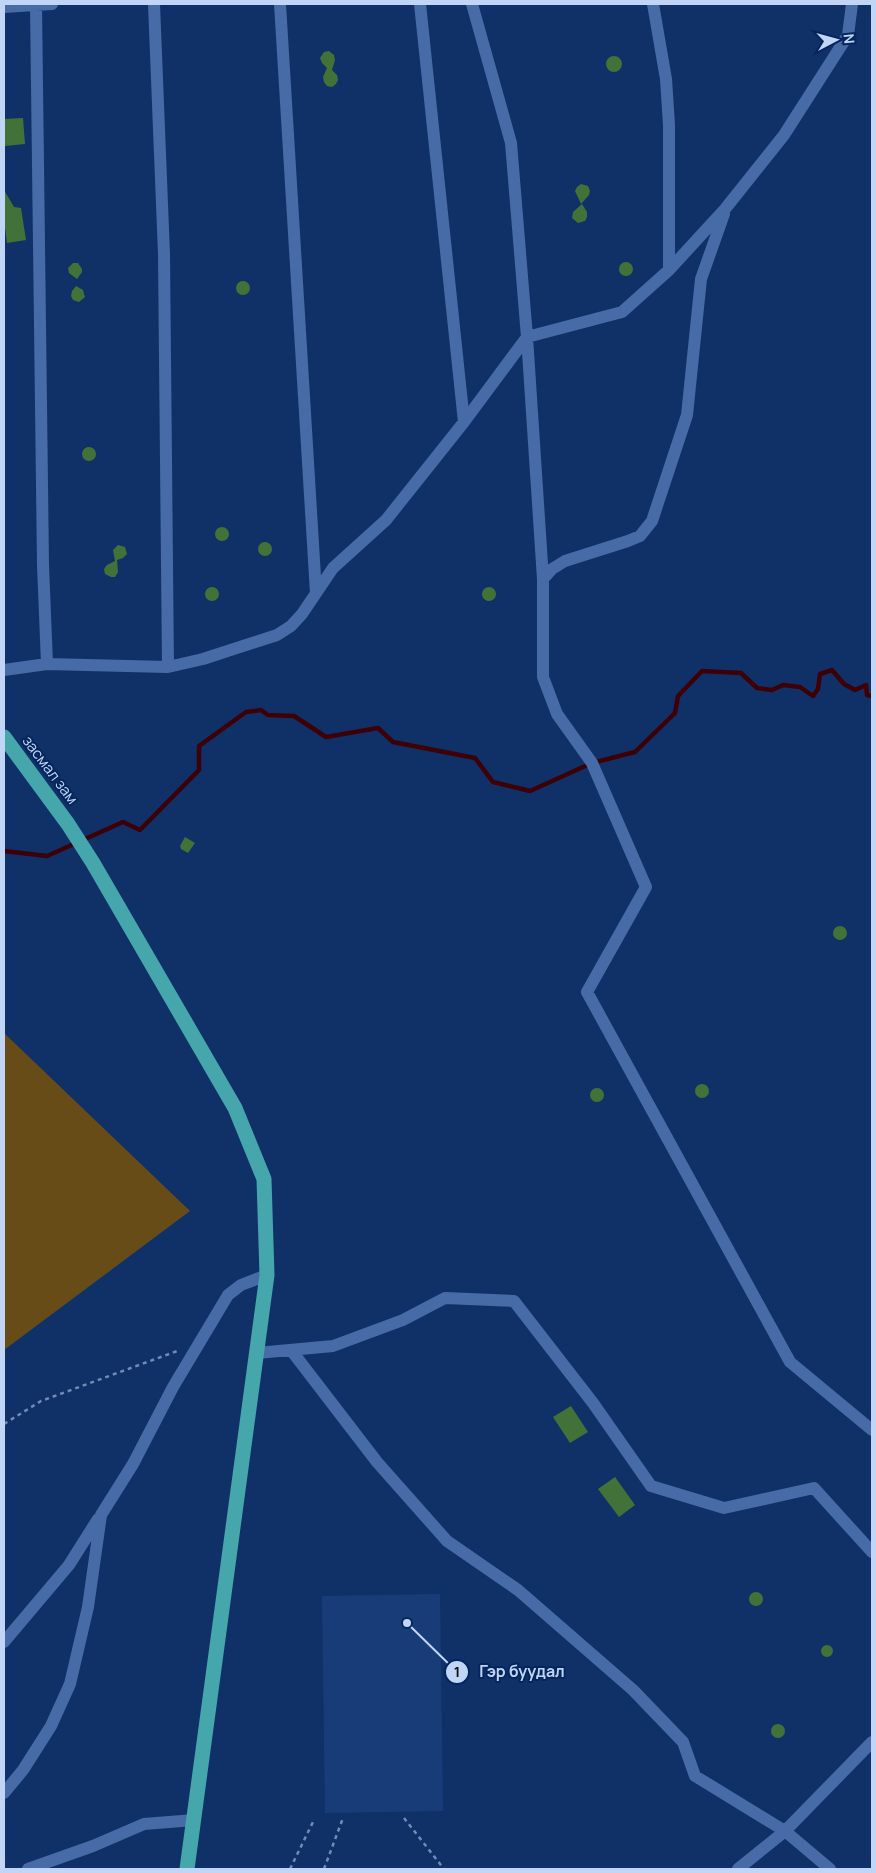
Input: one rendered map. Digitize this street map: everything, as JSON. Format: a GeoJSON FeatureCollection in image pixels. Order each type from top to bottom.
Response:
{"type":"FeatureCollection","features":[{"type":"Feature","properties":{"kind":"highway","name":"засмал зам"},"geometry":{"type":"LineString","coordinates":[[4,737],[68,824],[93,863],[235,1108],[264,1179],[268,1275],[187,1869]]}},
{"type":"Feature","properties":{"kind":"street"},"geometry":{"type":"LineString","coordinates":[[4,7],[52,4]]}},
{"type":"Feature","properties":{"kind":"street"},"geometry":{"type":"LineString","coordinates":[[154,4],[164,254],[168,667]]}},
{"type":"Feature","properties":{"kind":"street"},"geometry":{"type":"LineString","coordinates":[[280,4],[316,593]]}},
{"type":"Feature","properties":{"kind":"street"},"geometry":{"type":"LineString","coordinates":[[420,4],[464,422]]}},
{"type":"Feature","properties":{"kind":"street"},"geometry":{"type":"LineString","coordinates":[[472,4],[511,143],[527,337],[543,579],[543,677],[557,714],[592,763],[646,888],[587,992],[790,1362],[872,1430]]}},
{"type":"Feature","properties":{"kind":"street"},"geometry":{"type":"LineString","coordinates":[[653,4],[666,79],[670,125],[669,270]]}},
{"type":"Feature","properties":{"kind":"street"},"geometry":{"type":"LineString","coordinates":[[4,670],[47,664],[168,667],[204,659],[277,635],[291,626],[302,614],[333,568],[386,520],[464,422],[527,337],[622,312],[669,270],[725,209],[784,135],[848,35],[852,4]]}},
{"type":"Feature","properties":{"kind":"street"},"geometry":{"type":"LineString","coordinates":[[36,5],[43,565],[47,664]]}},
{"type":"Feature","properties":{"kind":"street"},"geometry":{"type":"LineString","coordinates":[[543,579],[552,570],[566,561],[640,536],[652,521],[687,415],[701,279],[725,209]]}},
{"type":"Feature","properties":{"kind":"street"},"geometry":{"type":"LineString","coordinates":[[4,1642],[69,1565],[133,1464],[173,1387],[228,1295],[241,1285],[268,1275]]}},
{"type":"Feature","properties":{"kind":"street"},"geometry":{"type":"LineString","coordinates":[[257,1353],[334,1346],[403,1320],[445,1298],[514,1301],[593,1403],[651,1486],[724,1508],[814,1488],[872,1552]]}},
{"type":"Feature","properties":{"kind":"street"},"geometry":{"type":"LineString","coordinates":[[291,1350],[377,1462],[447,1540],[518,1590],[633,1690],[683,1742],[696,1776],[785,1831],[830,1869]]}},
{"type":"Feature","properties":{"kind":"street"},"geometry":{"type":"LineString","coordinates":[[4,1793],[23,1770],[51,1726],[70,1684],[88,1607],[101,1515]]}},
{"type":"Feature","properties":{"kind":"street"},"geometry":{"type":"LineString","coordinates":[[738,1869],[785,1831],[872,1742]]}},
{"type":"Feature","properties":{"kind":"street"},"geometry":{"type":"LineString","coordinates":[[28,1869],[93,1846],[144,1824],[194,1820]]}},
{"type":"Feature","properties":{"kind":"path"},"geometry":{"type":"LineString","coordinates":[[4,1424],[42,1401],[181,1349]]}},
{"type":"Feature","properties":{"kind":"path"},"geometry":{"type":"LineString","coordinates":[[324,1869],[343,1818]]}},
{"type":"Feature","properties":{"kind":"path"},"geometry":{"type":"LineString","coordinates":[[404,1818],[444,1869]]}},
{"type":"Feature","properties":{"kind":"path"},"geometry":{"type":"LineString","coordinates":[[290,1869],[313,1822]]}},
{"type":"Feature","properties":{"kind":"shaded area"},"geometry":{"type":"Polygon","coordinates":[[[4,1033],[190,1211],[4,1350],[4,1033]]]}},
{"type":"Feature","properties":{"kind":"shaded area"},"geometry":{"type":"Polygon","coordinates":[[[440,1594],[443,1811],[325,1813],[322,1596],[440,1594]]]}},
{"type":"Feature","properties":{"kind":"building"},"geometry":{"type":"Polygon","coordinates":[[[329,51],[334,55],[335,60],[332,70],[337,75],[338,80],[332,87],[327,86],[324,82],[323,77],[327,68],[320,58],[324,52],[329,51]]]}},
{"type":"Feature","properties":{"kind":"building"},"geometry":{"type":"Polygon","coordinates":[[[614,56],[622,64],[614,72],[606,64],[614,56]]]}},
{"type":"Feature","properties":{"kind":"building"},"geometry":{"type":"Polygon","coordinates":[[[23,118],[25,144],[5,146],[4,119],[23,118]]]}},
{"type":"Feature","properties":{"kind":"building"},"geometry":{"type":"Polygon","coordinates":[[[581,184],[588,186],[590,191],[581,204],[575,191],[581,184]]]}},
{"type":"Feature","properties":{"kind":"building"},"geometry":{"type":"Polygon","coordinates":[[[4,190],[14,207],[21,208],[26,240],[7,243],[4,220],[4,190]]]}},
{"type":"Feature","properties":{"kind":"building"},"geometry":{"type":"Polygon","coordinates":[[[582,204],[587,212],[587,217],[585,221],[578,223],[572,218],[573,212],[582,204]]]}},
{"type":"Feature","properties":{"kind":"building"},"geometry":{"type":"Polygon","coordinates":[[[623,262],[629,262],[633,269],[629,276],[623,276],[619,272],[619,266],[623,262]]]}},
{"type":"Feature","properties":{"kind":"building"},"geometry":{"type":"Polygon","coordinates":[[[73,263],[78,263],[82,269],[77,279],[69,273],[68,268],[73,263]]]}},
{"type":"Feature","properties":{"kind":"building"},"geometry":{"type":"Polygon","coordinates":[[[243,281],[248,283],[250,288],[248,293],[243,295],[238,293],[236,288],[238,283],[243,281]]]}},
{"type":"Feature","properties":{"kind":"building"},"geometry":{"type":"Polygon","coordinates":[[[76,286],[83,290],[85,297],[79,302],[73,300],[71,296],[76,286]]]}},
{"type":"Feature","properties":{"kind":"building"},"geometry":{"type":"Polygon","coordinates":[[[89,447],[94,449],[96,454],[94,459],[89,461],[84,459],[82,454],[84,449],[89,447]]]}},
{"type":"Feature","properties":{"kind":"building"},"geometry":{"type":"Polygon","coordinates":[[[222,527],[227,529],[229,534],[227,539],[222,541],[217,539],[215,534],[217,529],[222,527]]]}},
{"type":"Feature","properties":{"kind":"building"},"geometry":{"type":"Polygon","coordinates":[[[265,542],[270,544],[272,549],[270,554],[265,556],[260,554],[258,549],[260,544],[265,542]]]}},
{"type":"Feature","properties":{"kind":"building"},"geometry":{"type":"Polygon","coordinates":[[[118,545],[125,547],[127,554],[117,560],[118,572],[115,577],[111,577],[105,574],[104,569],[115,561],[113,550],[118,545]]]}},
{"type":"Feature","properties":{"kind":"building"},"geometry":{"type":"Polygon","coordinates":[[[212,587],[217,589],[219,594],[217,599],[212,601],[207,599],[205,594],[207,589],[212,587]]]}},
{"type":"Feature","properties":{"kind":"building"},"geometry":{"type":"Polygon","coordinates":[[[489,587],[494,589],[496,594],[494,599],[489,601],[484,599],[482,594],[484,589],[489,587]]]}},
{"type":"Feature","properties":{"kind":"building"},"geometry":{"type":"Polygon","coordinates":[[[185,837],[195,843],[188,853],[181,849],[180,846],[185,837]]]}},
{"type":"Feature","properties":{"kind":"building"},"geometry":{"type":"Polygon","coordinates":[[[837,926],[843,926],[847,933],[843,940],[837,940],[833,936],[833,930],[837,926]]]}},
{"type":"Feature","properties":{"kind":"building"},"geometry":{"type":"Polygon","coordinates":[[[699,1084],[705,1084],[709,1091],[705,1098],[699,1098],[695,1094],[695,1088],[699,1084]]]}},
{"type":"Feature","properties":{"kind":"building"},"geometry":{"type":"Polygon","coordinates":[[[594,1088],[600,1088],[604,1095],[600,1102],[594,1102],[590,1098],[590,1092],[594,1088]]]}},
{"type":"Feature","properties":{"kind":"building"},"geometry":{"type":"Polygon","coordinates":[[[571,1406],[588,1432],[570,1443],[553,1417],[571,1406]]]}},
{"type":"Feature","properties":{"kind":"building"},"geometry":{"type":"Polygon","coordinates":[[[615,1477],[635,1505],[619,1517],[598,1489],[615,1477]]]}},
{"type":"Feature","properties":{"kind":"building"},"geometry":{"type":"Polygon","coordinates":[[[756,1592],[761,1594],[763,1599],[761,1604],[756,1606],[751,1604],[749,1599],[751,1594],[756,1592]]]}},
{"type":"Feature","properties":{"kind":"building"},"geometry":{"type":"Polygon","coordinates":[[[825,1645],[829,1645],[833,1651],[829,1657],[825,1657],[821,1653],[821,1649],[825,1645]]]}},
{"type":"Feature","properties":{"kind":"building"},"geometry":{"type":"Polygon","coordinates":[[[778,1724],[783,1726],[785,1731],[783,1736],[778,1738],[773,1736],[771,1731],[773,1726],[778,1724]]]}},
{"type":"Feature","properties":{"kind":"waterway"},"geometry":{"type":"LineString","coordinates":[[4,851],[47,856],[123,822],[140,830],[199,770],[199,746],[246,712],[261,710],[268,715],[294,716],[326,737],[378,728],[393,742],[475,758],[493,782],[530,791],[592,763],[635,752],[675,713],[678,696],[702,671],[741,673],[757,688],[772,690],[783,685],[800,687],[813,696],[818,689],[820,674],[832,670],[844,684],[855,690],[866,685],[867,695],[872,696]]}},
{"type":"Feature","properties":{"kind":"place","name":"Гэр буудал"},"geometry":{"type":"Point","coordinates":[407,1623]}}]}
